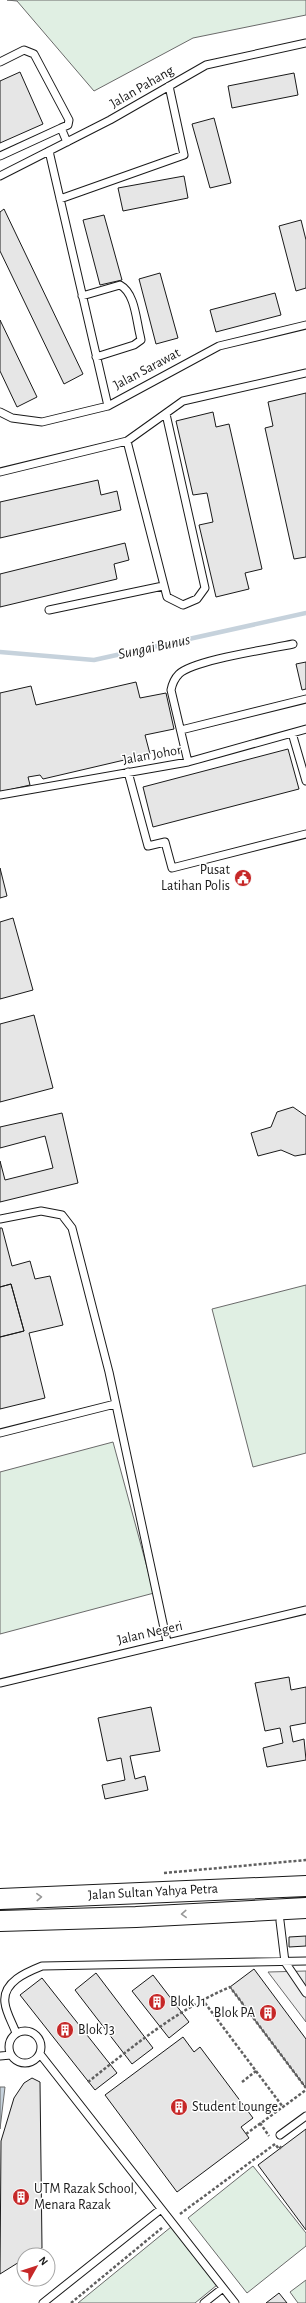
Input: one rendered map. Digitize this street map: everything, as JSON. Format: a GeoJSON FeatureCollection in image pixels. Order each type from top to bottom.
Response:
{"type":"FeatureCollection","features":[{"type":"Feature","properties":{"kind":"main road"},"geometry":{"type":"LineString","coordinates":[[233,1888],[277,1875],[306,1874]]}},
{"type":"Feature","properties":{"kind":"main road","name":"Jalan Sultan Yahya Petra"},"geometry":{"type":"LineString","coordinates":[[0,1899],[306,1886]]}},
{"type":"Feature","properties":{"kind":"main road","name":"Jalan Sultan Yahya Petra"},"geometry":{"type":"LineString","coordinates":[[0,1921],[306,1908]]}},
{"type":"Feature","properties":{"kind":"main road"},"geometry":{"type":"LineString","coordinates":[[223,1912],[268,1922],[306,1920]]}},
{"type":"Feature","properties":{"kind":"lane","name":"Jalan Pahang"},"geometry":{"type":"LineString","coordinates":[[0,176],[67,142],[206,65],[306,43]]}},
{"type":"Feature","properties":{"kind":"lane"},"geometry":{"type":"LineString","coordinates":[[0,62],[24,50],[34,54],[68,120],[68,125],[0,156]]}},
{"type":"Feature","properties":{"kind":"lane"},"geometry":{"type":"LineString","coordinates":[[60,199],[184,155],[169,86]]}},
{"type":"Feature","properties":{"kind":"lane"},"geometry":{"type":"LineString","coordinates":[[61,128],[67,142]]}},
{"type":"Feature","properties":{"kind":"lane"},"geometry":{"type":"LineString","coordinates":[[49,151],[108,406]]}},
{"type":"Feature","properties":{"kind":"lane"},"geometry":{"type":"LineString","coordinates":[[82,296],[120,284],[126,288],[131,298],[140,335],[141,340],[134,345],[96,357]]}},
{"type":"Feature","properties":{"kind":"lane","name":"Jalan Sarawat"},"geometry":{"type":"LineString","coordinates":[[0,412],[12,418],[42,422],[108,406],[219,346],[306,326]]}},
{"type":"Feature","properties":{"kind":"lane"},"geometry":{"type":"LineString","coordinates":[[0,472],[127,441],[183,401],[306,373]]}},
{"type":"Feature","properties":{"kind":"lane"},"geometry":{"type":"LineString","coordinates":[[127,441],[163,586],[167,597],[183,605],[197,599],[205,588],[166,414]]}},
{"type":"Feature","properties":{"kind":"lane"},"geometry":{"type":"LineString","coordinates":[[50,610],[163,586]]}},
{"type":"Feature","properties":{"kind":"lane"},"geometry":{"type":"LineString","coordinates":[[188,762],[172,690],[172,685],[178,674],[202,664],[293,644]]}},
{"type":"Feature","properties":{"kind":"lane"},"geometry":{"type":"LineString","coordinates":[[181,730],[306,699]]}},
{"type":"Feature","properties":{"kind":"lane","name":"Jalan Johor"},"geometry":{"type":"LineString","coordinates":[[0,794],[188,762],[306,729]]}},
{"type":"Feature","properties":{"kind":"lane"},"geometry":{"type":"LineString","coordinates":[[292,733],[306,781]]}},
{"type":"Feature","properties":{"kind":"lane"},"geometry":{"type":"LineString","coordinates":[[128,772],[148,846],[165,842],[172,868],[306,834]]}},
{"type":"Feature","properties":{"kind":"lane"},"geometry":{"type":"LineString","coordinates":[[0,1219],[41,1211],[62,1216],[72,1228],[109,1372],[167,1642]]}},
{"type":"Feature","properties":{"kind":"lane"},"geometry":{"type":"LineString","coordinates":[[0,1433],[115,1404]]}},
{"type":"Feature","properties":{"kind":"lane","name":"Jalan Negeri"},"geometry":{"type":"LineString","coordinates":[[0,1683],[306,1610]]}},
{"type":"Feature","properties":{"kind":"lane"},"geometry":{"type":"LineString","coordinates":[[280,1921],[284,1962],[306,1993]]}},
{"type":"Feature","properties":{"kind":"lane"},"geometry":{"type":"LineString","coordinates":[[16,2033],[5,2003],[9,1987],[20,1976],[42,1966],[306,1961]]}},
{"type":"Feature","properties":{"kind":"lane"},"geometry":{"type":"LineString","coordinates":[[26,2030],[36,2034],[41,2044],[40,2054],[33,2061],[23,2063],[18,2062],[11,2055],[10,2040],[16,2033],[26,2030]]}},
{"type":"Feature","properties":{"kind":"lane"},"geometry":{"type":"LineString","coordinates":[[40,2054],[235,2303]]}},
{"type":"Feature","properties":{"kind":"lane"},"geometry":{"type":"LineString","coordinates":[[0,2056],[11,2055]]}},
{"type":"Feature","properties":{"kind":"lane"},"geometry":{"type":"LineString","coordinates":[[280,2134],[306,2116]]}},
{"type":"Feature","properties":{"kind":"lane"},"geometry":{"type":"LineString","coordinates":[[43,2303],[161,2209]]}},
{"type":"Feature","properties":{"kind":"lane"},"geometry":{"type":"LineString","coordinates":[[204,2303],[223,2288]]}},
{"type":"Feature","properties":{"kind":"path"},"geometry":{"type":"LineString","coordinates":[[161,1873],[306,1860]]}},
{"type":"Feature","properties":{"kind":"path"},"geometry":{"type":"LineString","coordinates":[[88,2082],[160,2027],[202,1999],[230,1987],[306,2089],[246,2134]]}},
{"type":"Feature","properties":{"kind":"path"},"geometry":{"type":"LineString","coordinates":[[202,1999],[283,2107]]}},
{"type":"Feature","properties":{"kind":"path"},"geometry":{"type":"LineString","coordinates":[[242,2082],[256,2071]]}},
{"type":"Feature","properties":{"kind":"path"},"geometry":{"type":"LineString","coordinates":[[260,2123],[279,2149],[284,2145]]}},
{"type":"Feature","properties":{"kind":"path"},"geometry":{"type":"LineString","coordinates":[[71,2303],[171,2221],[275,2144]]}},
{"type":"Feature","properties":{"kind":"green space"},"geometry":{"type":"Polygon","coordinates":[[[7,0],[306,0],[306,15],[193,38],[94,91],[17,1],[7,0]]]}},
{"type":"Feature","properties":{"kind":"green space"},"geometry":{"type":"Polygon","coordinates":[[[306,1285],[306,1453],[253,1467],[212,1309],[306,1285]]]}},
{"type":"Feature","properties":{"kind":"green space"},"geometry":{"type":"Polygon","coordinates":[[[113,1442],[154,1593],[0,1634],[0,1472],[113,1442]]]}},
{"type":"Feature","properties":{"kind":"green space"},"geometry":{"type":"Polygon","coordinates":[[[253,2166],[306,2233],[306,2246],[247,2293],[188,2218],[253,2166]]]}},
{"type":"Feature","properties":{"kind":"green space"},"geometry":{"type":"Polygon","coordinates":[[[171,2227],[217,2285],[195,2303],[78,2303],[171,2227]]]}},
{"type":"Feature","properties":{"kind":"green space"},"geometry":{"type":"Polygon","coordinates":[[[306,2280],[306,2303],[298,2303],[290,2292],[306,2280]]]}},
{"type":"Feature","properties":{"kind":"shaded area"},"geometry":{"type":"Polygon","coordinates":[[[306,1971],[306,2022],[268,1972],[306,1971]]]}},
{"type":"Feature","properties":{"kind":"shaded area"},"geometry":{"type":"Polygon","coordinates":[[[0,2087],[5,2087],[0,2129],[0,2087]]]}},
{"type":"Feature","properties":{"kind":"building"},"geometry":{"type":"Polygon","coordinates":[[[20,72],[43,124],[0,143],[0,81],[20,72]]]}},
{"type":"Feature","properties":{"kind":"building"},"geometry":{"type":"Polygon","coordinates":[[[294,73],[298,95],[232,108],[228,86],[294,73]]]}},
{"type":"Feature","properties":{"kind":"building"},"geometry":{"type":"Polygon","coordinates":[[[214,118],[231,183],[210,188],[192,124],[214,118]]]}},
{"type":"Feature","properties":{"kind":"building"},"geometry":{"type":"Polygon","coordinates":[[[184,176],[188,198],[123,211],[118,188],[184,176]]]}},
{"type":"Feature","properties":{"kind":"building"},"geometry":{"type":"Polygon","coordinates":[[[4,209],[83,374],[64,384],[0,251],[0,212],[4,209]]]}},
{"type":"Feature","properties":{"kind":"building"},"geometry":{"type":"Polygon","coordinates":[[[104,215],[122,280],[100,285],[83,220],[104,215]]]}},
{"type":"Feature","properties":{"kind":"building"},"geometry":{"type":"Polygon","coordinates":[[[301,220],[306,240],[306,288],[296,291],[279,226],[301,220]]]}},
{"type":"Feature","properties":{"kind":"building"},"geometry":{"type":"Polygon","coordinates":[[[160,273],[178,338],[156,344],[139,279],[160,273]]]}},
{"type":"Feature","properties":{"kind":"building"},"geometry":{"type":"Polygon","coordinates":[[[275,293],[281,315],[216,332],[210,310],[275,293]]]}},
{"type":"Feature","properties":{"kind":"building"},"geometry":{"type":"Polygon","coordinates":[[[0,320],[37,397],[17,407],[0,371],[0,320]]]}},
{"type":"Feature","properties":{"kind":"building"},"geometry":{"type":"Polygon","coordinates":[[[306,393],[306,557],[294,559],[265,428],[273,426],[268,402],[306,393]]]}},
{"type":"Feature","properties":{"kind":"building"},"geometry":{"type":"Polygon","coordinates":[[[213,412],[216,427],[229,424],[262,569],[245,573],[249,589],[216,597],[199,525],[213,522],[207,493],[193,495],[176,421],[213,412]]]}},
{"type":"Feature","properties":{"kind":"building"},"geometry":{"type":"Polygon","coordinates":[[[98,480],[101,495],[117,491],[121,510],[0,538],[0,502],[98,480]]]}},
{"type":"Feature","properties":{"kind":"building"},"geometry":{"type":"Polygon","coordinates":[[[125,543],[129,560],[114,564],[117,579],[0,607],[0,574],[125,543]]]}},
{"type":"Feature","properties":{"kind":"building"},"geometry":{"type":"Polygon","coordinates":[[[306,662],[306,689],[302,690],[296,664],[306,662]]]}},
{"type":"Feature","properties":{"kind":"building"},"geometry":{"type":"Polygon","coordinates":[[[136,682],[140,698],[166,693],[174,729],[145,735],[150,754],[43,779],[40,775],[28,777],[30,785],[0,792],[0,693],[31,686],[36,705],[136,682]]]}},
{"type":"Feature","properties":{"kind":"building"},"geometry":{"type":"Polygon","coordinates":[[[288,749],[299,789],[153,827],[143,787],[288,749]]]}},
{"type":"Feature","properties":{"kind":"building"},"geometry":{"type":"Polygon","coordinates":[[[0,868],[7,896],[0,898],[0,868]]]}},
{"type":"Feature","properties":{"kind":"building"},"geometry":{"type":"Polygon","coordinates":[[[13,918],[33,990],[0,999],[0,922],[13,918]]]}},
{"type":"Feature","properties":{"kind":"building"},"geometry":{"type":"Polygon","coordinates":[[[34,1015],[53,1088],[0,1102],[0,1024],[34,1015]]]}},
{"type":"Feature","properties":{"kind":"building"},"geometry":{"type":"Polygon","coordinates":[[[293,1107],[306,1116],[306,1154],[295,1156],[281,1150],[258,1156],[251,1133],[271,1127],[277,1112],[293,1107]]]}},
{"type":"Feature","properties":{"kind":"building"},"geometry":{"type":"Polygon","coordinates":[[[62,1113],[78,1183],[0,1202],[0,1161],[5,1180],[53,1168],[45,1136],[0,1148],[0,1127],[62,1113]]]}},
{"type":"Feature","properties":{"kind":"building"},"geometry":{"type":"Polygon","coordinates":[[[0,1228],[2,1228],[12,1266],[30,1261],[35,1279],[50,1276],[63,1325],[29,1333],[45,1398],[0,1409],[0,1337],[24,1331],[11,1284],[0,1287],[0,1228]]]}},
{"type":"Feature","properties":{"kind":"building"},"geometry":{"type":"Polygon","coordinates":[[[11,1284],[24,1331],[0,1337],[0,1287],[11,1284]]]}},
{"type":"Feature","properties":{"kind":"building"},"geometry":{"type":"Polygon","coordinates":[[[289,1677],[291,1690],[306,1687],[306,1723],[290,1726],[293,1742],[304,1739],[306,1760],[267,1767],[263,1748],[283,1743],[280,1728],[265,1731],[255,1683],[289,1677]]]}},
{"type":"Feature","properties":{"kind":"building"},"geometry":{"type":"Polygon","coordinates":[[[151,1707],[160,1751],[130,1756],[135,1779],[145,1776],[148,1790],[105,1799],[102,1785],[125,1780],[121,1758],[107,1761],[98,1718],[151,1707]]]}},
{"type":"Feature","properties":{"kind":"building"},"geometry":{"type":"Polygon","coordinates":[[[306,1936],[306,1946],[289,1947],[289,1937],[306,1936]]]}},
{"type":"Feature","properties":{"kind":"building","name":"Blok PA"},"geometry":{"type":"Polygon","coordinates":[[[254,1969],[306,2039],[306,2088],[230,1987],[254,1969]]]}},
{"type":"Feature","properties":{"kind":"building"},"geometry":{"type":"Polygon","coordinates":[[[96,1973],[153,2048],[132,2064],[75,1990],[96,1973]]]}},
{"type":"Feature","properties":{"kind":"building","name":"Blok J1"},"geometry":{"type":"Polygon","coordinates":[[[153,1975],[189,2022],[169,2038],[132,1991],[153,1975]]]}},
{"type":"Feature","properties":{"kind":"building","name":"Blok J3"},"geometry":{"type":"Polygon","coordinates":[[[42,1978],[117,2073],[95,2090],[20,1995],[42,1978]]]}},
{"type":"Feature","properties":{"kind":"building","name":"Student Lounge"},"geometry":{"type":"Polygon","coordinates":[[[183,2037],[194,2052],[200,2047],[253,2118],[241,2127],[249,2138],[177,2192],[105,2095],[183,2037]]]}},
{"type":"Feature","properties":{"kind":"building","name":"UTM Razak School, Menara Razak"},"geometry":{"type":"Polygon","coordinates":[[[32,2078],[40,2082],[42,2247],[16,2247],[16,2264],[0,2274],[1,2141],[14,2098],[24,2083],[32,2078]]]}},
{"type":"Feature","properties":{"kind":"building"},"geometry":{"type":"Polygon","coordinates":[[[306,2129],[306,2230],[258,2165],[306,2129]]]}},
{"type":"Feature","properties":{"kind":"building"},"geometry":{"type":"Polygon","coordinates":[[[279,2293],[287,2303],[266,2303],[279,2293]]]}},
{"type":"Feature","properties":{"kind":"waterway","name":"Sungai Bunus"},"geometry":{"type":"LineString","coordinates":[[0,652],[94,660],[306,613]]}},
{"type":"Feature","properties":{"kind":"place","name":"Pusat Latihan Polis"},"geometry":{"type":"Point","coordinates":[243,878]}},
{"type":"Feature","properties":{"kind":"place","name":"Blok J1"},"geometry":{"type":"Point","coordinates":[157,2002]}},
{"type":"Feature","properties":{"kind":"place","name":"Blok PA"},"geometry":{"type":"Point","coordinates":[268,2013]}},
{"type":"Feature","properties":{"kind":"place","name":"Blok J3"},"geometry":{"type":"Point","coordinates":[65,2030]}},
{"type":"Feature","properties":{"kind":"place","name":"Student Lounge"},"geometry":{"type":"Point","coordinates":[179,2107]}},
{"type":"Feature","properties":{"kind":"place","name":"UTM Razak School, Menara Razak"},"geometry":{"type":"Point","coordinates":[21,2197]}}]}
